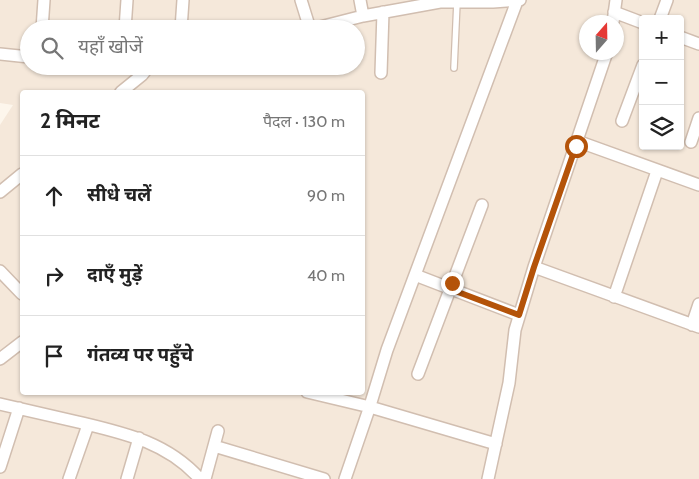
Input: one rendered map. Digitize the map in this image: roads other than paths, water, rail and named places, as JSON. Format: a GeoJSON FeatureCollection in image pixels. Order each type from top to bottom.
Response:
{"type":"FeatureCollection","features":[{"type":"Feature","properties":{"kind":"street"},"geometry":{"type":"LineString","coordinates":[[43,20],[44,0]]}},
{"type":"Feature","properties":{"kind":"street"},"geometry":{"type":"LineString","coordinates":[[126,20],[128,0]]}},
{"type":"Feature","properties":{"kind":"street"},"geometry":{"type":"LineString","coordinates":[[181,20],[182,0]]}},
{"type":"Feature","properties":{"kind":"street"},"geometry":{"type":"LineString","coordinates":[[301,0],[308,20]]}},
{"type":"Feature","properties":{"kind":"street"},"geometry":{"type":"LineString","coordinates":[[360,0],[363,16]]}},
{"type":"Feature","properties":{"kind":"street"},"geometry":{"type":"LineString","coordinates":[[345,479],[387,350],[519,0],[434,1],[347,20]]}},
{"type":"Feature","properties":{"kind":"street"},"geometry":{"type":"LineString","coordinates":[[613,15],[616,0]]}},
{"type":"Feature","properties":{"kind":"street"},"geometry":{"type":"LineString","coordinates":[[661,15],[667,0]]}},
{"type":"Feature","properties":{"kind":"street"},"geometry":{"type":"LineString","coordinates":[[381,73],[383,12]]}},
{"type":"Feature","properties":{"kind":"street"},"geometry":{"type":"LineString","coordinates":[[624,19],[639,22]]}},
{"type":"Feature","properties":{"kind":"street"},"geometry":{"type":"LineString","coordinates":[[684,38],[699,44]]}},
{"type":"Feature","properties":{"kind":"street"},"geometry":{"type":"LineString","coordinates":[[0,54],[20,56]]}},
{"type":"Feature","properties":{"kind":"street"},"geometry":{"type":"LineString","coordinates":[[488,479],[510,383],[515,330],[519,315],[604,60]]}},
{"type":"Feature","properties":{"kind":"street"},"geometry":{"type":"LineString","coordinates":[[123,90],[142,75]]}},
{"type":"Feature","properties":{"kind":"street"},"geometry":{"type":"LineString","coordinates":[[622,121],[639,76]]}},
{"type":"Feature","properties":{"kind":"street"},"geometry":{"type":"LineString","coordinates":[[691,142],[699,118]]}},
{"type":"Feature","properties":{"kind":"street"},"geometry":{"type":"LineString","coordinates":[[577,141],[699,185]]}},
{"type":"Feature","properties":{"kind":"street"},"geometry":{"type":"LineString","coordinates":[[614,296],[658,171]]}},
{"type":"Feature","properties":{"kind":"street"},"geometry":{"type":"LineString","coordinates":[[0,192],[20,176]]}},
{"type":"Feature","properties":{"kind":"street"},"geometry":{"type":"LineString","coordinates":[[418,374],[482,205]]}},
{"type":"Feature","properties":{"kind":"street"},"geometry":{"type":"LineString","coordinates":[[534,267],[695,326],[699,304]]}},
{"type":"Feature","properties":{"kind":"street"},"geometry":{"type":"LineString","coordinates":[[0,271],[20,292]]}},
{"type":"Feature","properties":{"kind":"street"},"geometry":{"type":"LineString","coordinates":[[415,275],[519,315]]}},
{"type":"Feature","properties":{"kind":"street"},"geometry":{"type":"LineString","coordinates":[[0,359],[20,344]]}},
{"type":"Feature","properties":{"kind":"street"},"geometry":{"type":"LineString","coordinates":[[320,395],[370,407],[496,444]]}},
{"type":"Feature","properties":{"kind":"street"},"geometry":{"type":"LineString","coordinates":[[0,404],[139,438],[170,454],[200,479]]}},
{"type":"Feature","properties":{"kind":"street"},"geometry":{"type":"LineString","coordinates":[[0,467],[20,408]]}},
{"type":"Feature","properties":{"kind":"street"},"geometry":{"type":"LineString","coordinates":[[69,479],[88,425]]}},
{"type":"Feature","properties":{"kind":"street"},"geometry":{"type":"LineString","coordinates":[[205,479],[218,431]]}},
{"type":"Feature","properties":{"kind":"street"},"geometry":{"type":"LineString","coordinates":[[127,479],[139,438]]}},
{"type":"Feature","properties":{"kind":"street"},"geometry":{"type":"LineString","coordinates":[[214,446],[292,474],[324,479]]}},
{"type":"Feature","properties":{"kind":"lane"},"geometry":{"type":"LineString","coordinates":[[454,68],[457,2]]}}]}
